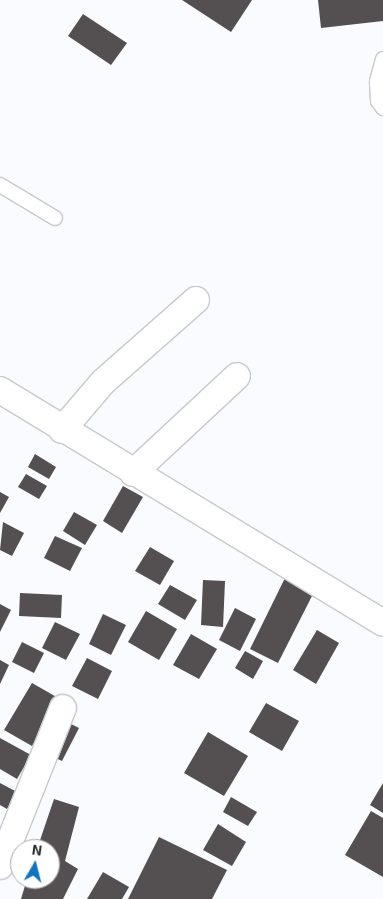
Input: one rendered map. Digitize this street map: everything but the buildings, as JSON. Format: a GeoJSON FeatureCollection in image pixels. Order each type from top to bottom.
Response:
{"type":"FeatureCollection","features":[{"type":"Feature","properties":{"kind":"street"},"geometry":{"type":"LineString","coordinates":[[62,430],[104,382],[196,300]]}},
{"type":"Feature","properties":{"kind":"street"},"geometry":{"type":"LineString","coordinates":[[133,473],[237,376]]}},
{"type":"Feature","properties":{"kind":"street"},"geometry":{"type":"LineString","coordinates":[[0,390],[62,430],[383,623]]}},
{"type":"Feature","properties":{"kind":"street"},"geometry":{"type":"LineString","coordinates":[[0,866],[63,708]]}},
{"type":"Feature","properties":{"kind":"lane"},"geometry":{"type":"LineString","coordinates":[[383,59],[377,82],[378,101],[383,108]]}},
{"type":"Feature","properties":{"kind":"lane"},"geometry":{"type":"LineString","coordinates":[[0,185],[55,218]]}}]}
